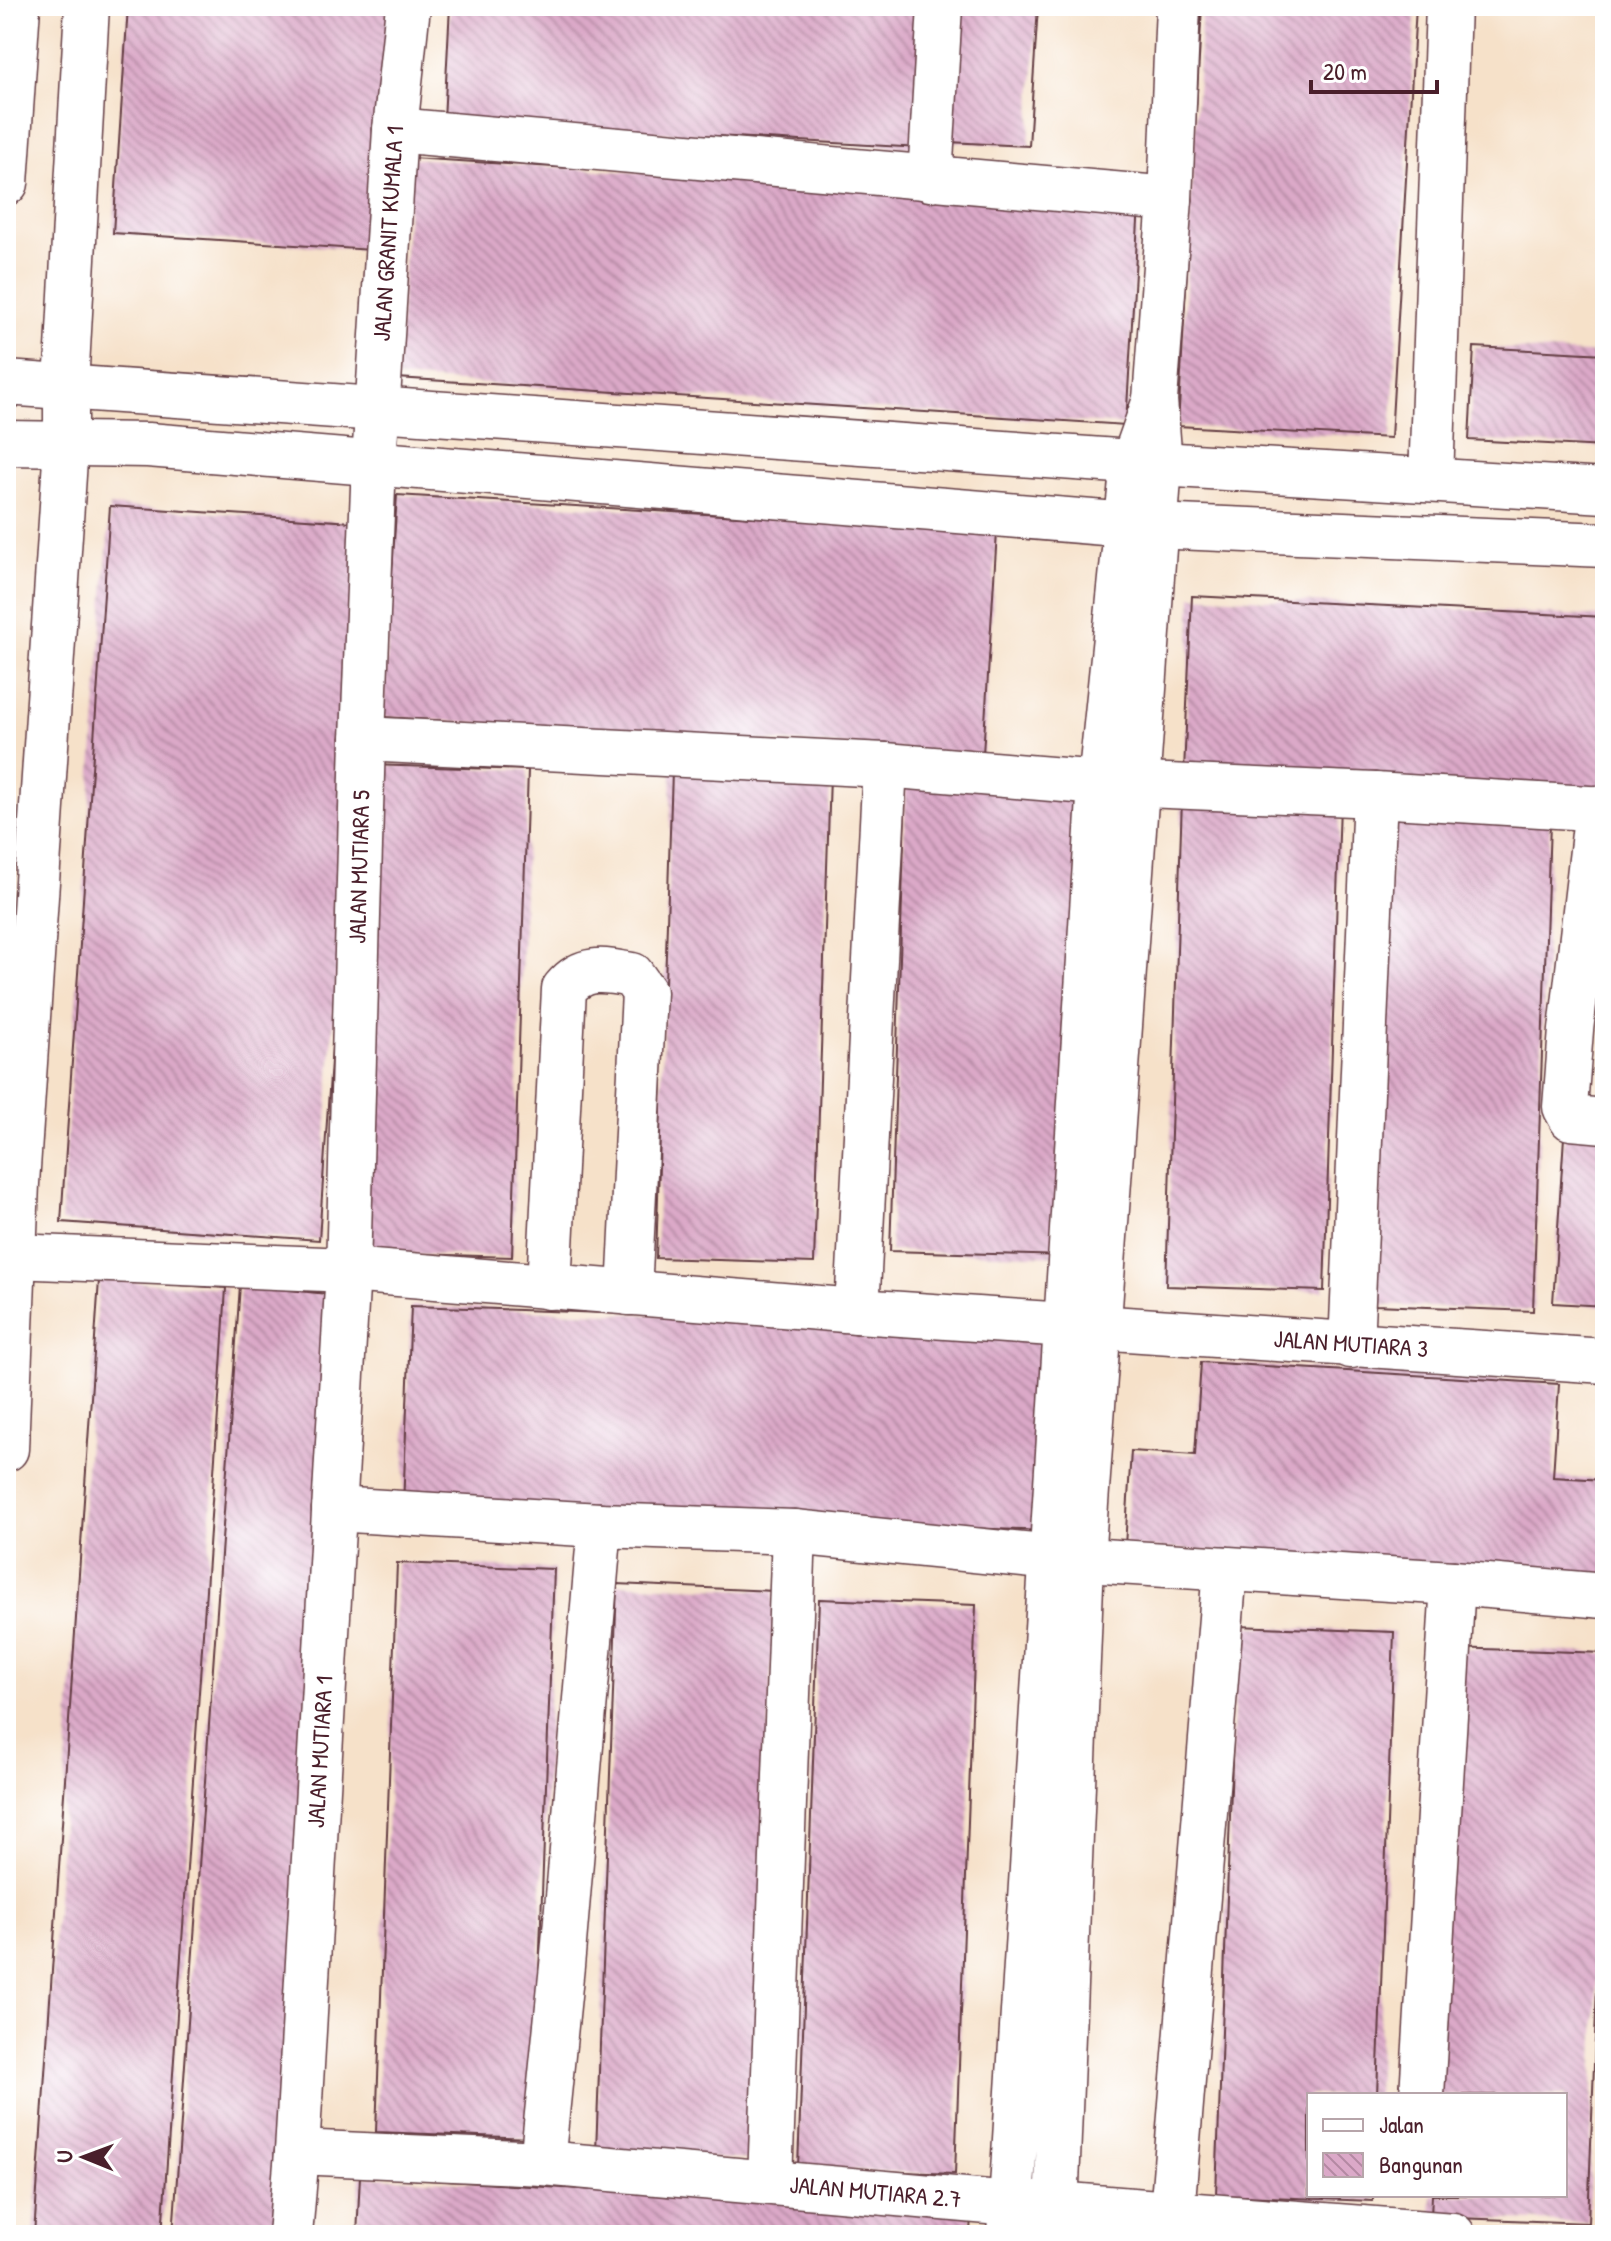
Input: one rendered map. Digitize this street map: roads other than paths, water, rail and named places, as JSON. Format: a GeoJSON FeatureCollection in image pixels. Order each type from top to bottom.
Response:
{"type":"FeatureCollection","features":[{"type":"Feature","properties":{"kind":"street"},"geometry":{"type":"LineString","coordinates":[[6,183],[18,6]]}},
{"type":"Feature","properties":{"kind":"street"},"geometry":{"type":"LineString","coordinates":[[6,1449],[14,1256],[12,1182],[66,445],[66,385],[87,6]]}},
{"type":"Feature","properties":{"kind":"street","name":"JALAN GRANIT KUMALA 1"},"geometry":{"type":"LineString","coordinates":[[374,462],[395,130],[408,6]]}},
{"type":"Feature","properties":{"kind":"street"},"geometry":{"type":"LineString","coordinates":[[930,179],[940,6]]}},
{"type":"Feature","properties":{"kind":"street"},"geometry":{"type":"LineString","coordinates":[[1010,2220],[1068,1559],[1118,784],[1155,400],[1170,199],[1178,6]]}},
{"type":"Feature","properties":{"kind":"street"},"geometry":{"type":"LineString","coordinates":[[1431,479],[1448,6]]}},
{"type":"Feature","properties":{"kind":"street"},"geometry":{"type":"LineString","coordinates":[[395,130],[1170,199]]}},
{"type":"Feature","properties":{"kind":"street"},"geometry":{"type":"LineString","coordinates":[[6,383],[1147,463],[1605,491]]}},
{"type":"Feature","properties":{"kind":"street"},"geometry":{"type":"LineString","coordinates":[[6,443],[148,445],[1142,525],[1605,545]]}},
{"type":"Feature","properties":{"kind":"street","name":"JALAN MUTIARA 5"},"geometry":{"type":"LineString","coordinates":[[348,1270],[374,462]]}},
{"type":"Feature","properties":{"kind":"street"},"geometry":{"type":"LineString","coordinates":[[363,739],[885,765],[1118,784],[1601,809],[1588,1030],[1565,1107],[1571,1118],[1605,1121]]}},
{"type":"Feature","properties":{"kind":"street"},"geometry":{"type":"LineString","coordinates":[[857,1311],[885,765]]}},
{"type":"Feature","properties":{"kind":"street"},"geometry":{"type":"LineString","coordinates":[[1351,1346],[1375,795]]}},
{"type":"Feature","properties":{"kind":"street"},"geometry":{"type":"LineString","coordinates":[[549,1287],[564,989],[573,978],[601,969],[632,975],[644,992],[629,1293]]}},
{"type":"Feature","properties":{"kind":"street","name":"JALAN MUTIARA 3"},"geometry":{"type":"LineString","coordinates":[[14,1256],[348,1270],[857,1311],[1605,1361]]}},
{"type":"Feature","properties":{"kind":"street","name":"JALAN MUTIARA 1"},"geometry":{"type":"LineString","coordinates":[[290,2235],[348,1270]]}},
{"type":"Feature","properties":{"kind":"street"},"geometry":{"type":"LineString","coordinates":[[334,1509],[600,1525],[794,1532],[1068,1559],[1453,1583],[1605,1596]]}},
{"type":"Feature","properties":{"kind":"street"},"geometry":{"type":"LineString","coordinates":[[542,2163],[600,1525]]}},
{"type":"Feature","properties":{"kind":"street"},"geometry":{"type":"LineString","coordinates":[[770,2181],[794,1532]]}},
{"type":"Feature","properties":{"kind":"street"},"geometry":{"type":"LineString","coordinates":[[1055,2220],[1068,1559]]}},
{"type":"Feature","properties":{"kind":"street"},"geometry":{"type":"LineString","coordinates":[[1172,2213],[1225,1569]]}},
{"type":"Feature","properties":{"kind":"street"},"geometry":{"type":"LineString","coordinates":[[1422,2093],[1453,1583]]}},
{"type":"Feature","properties":{"kind":"street","name":"JALAN MUTIARA 2.7"},"geometry":{"type":"LineString","coordinates":[[297,2152],[542,2163],[770,2181],[1010,2220],[1172,2213],[1428,2220]]}}]}
